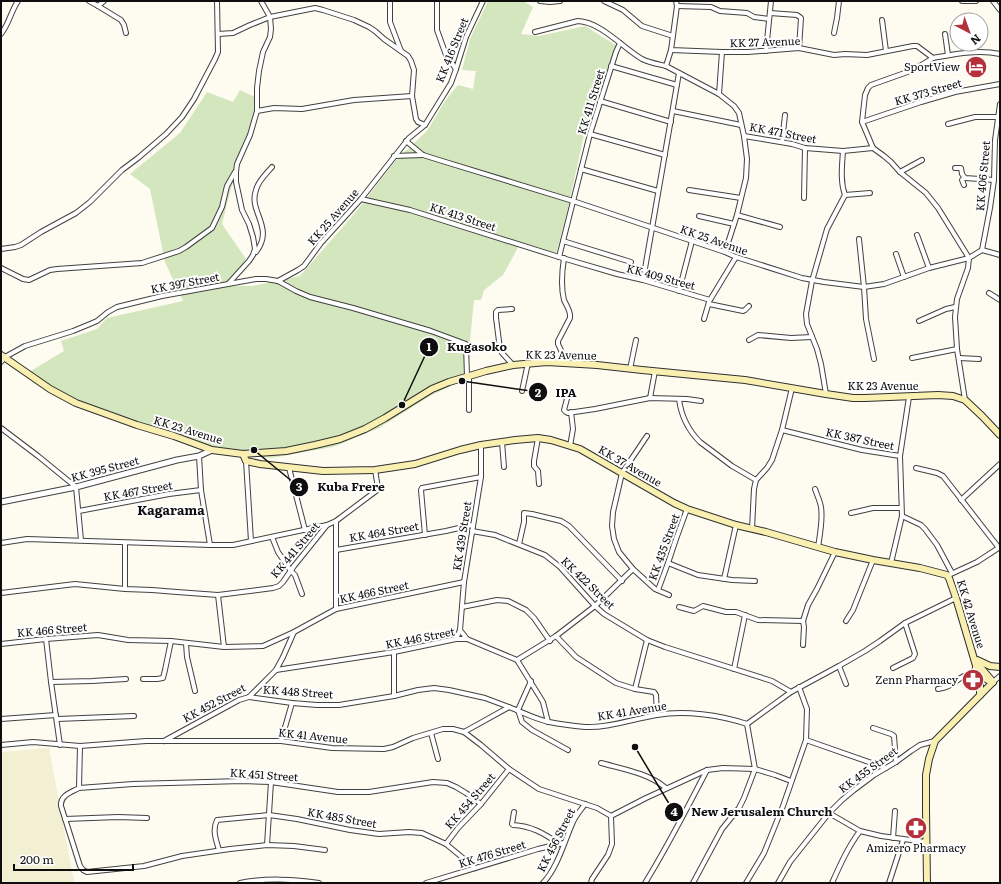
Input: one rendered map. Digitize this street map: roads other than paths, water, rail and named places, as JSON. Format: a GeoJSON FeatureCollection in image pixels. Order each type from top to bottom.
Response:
{"type":"FeatureCollection","features":[{"type":"Feature","properties":{"kind":"main road","name":"KK 23 Avenue"},"geometry":{"type":"LineString","coordinates":[[2,358],[50,389],[76,403],[212,450],[243,454],[286,451],[340,439],[365,429],[432,389],[449,382],[513,365],[528,363],[547,362],[597,365],[745,380],[853,398],[938,395],[953,396],[965,400]]}},
{"type":"Feature","properties":{"kind":"main road"},"geometry":{"type":"LineString","coordinates":[[965,400],[1000,435]]}},
{"type":"Feature","properties":{"kind":"main road","name":"KK 37 Avenue"},"geometry":{"type":"LineString","coordinates":[[246,461],[290,468],[323,471],[375,470],[415,464],[481,445],[538,438],[551,440],[580,449],[687,509],[736,525],[835,552],[950,574]]}},
{"type":"Feature","properties":{"kind":"main road"},"geometry":{"type":"LineString","coordinates":[[243,454],[246,461]]}},
{"type":"Feature","properties":{"kind":"main road","name":"KK 42 Avenue"},"geometry":{"type":"LineString","coordinates":[[950,574],[949,578],[977,667],[980,696]]}},
{"type":"Feature","properties":{"kind":"main road"},"geometry":{"type":"LineString","coordinates":[[974,659],[990,666],[1000,667]]}},
{"type":"Feature","properties":{"kind":"main road","name":"KK 42 Avenue"},"geometry":{"type":"LineString","coordinates":[[974,659],[993,682]]}},
{"type":"Feature","properties":{"kind":"main road"},"geometry":{"type":"LineString","coordinates":[[927,883],[926,775],[929,759],[935,741],[993,682],[984,678],[977,667]]}},
{"type":"Feature","properties":{"kind":"street"},"geometry":{"type":"LineString","coordinates":[[1,34],[18,1]]}},
{"type":"Feature","properties":{"kind":"street"},"geometry":{"type":"LineString","coordinates":[[89,1],[120,20],[124,25],[126,33]]}},
{"type":"Feature","properties":{"kind":"street"},"geometry":{"type":"LineString","coordinates":[[98,6],[104,1]]}},
{"type":"Feature","properties":{"kind":"street"},"geometry":{"type":"LineString","coordinates":[[1,249],[21,245],[76,213],[90,202],[122,170],[166,134],[182,117],[206,78],[218,52],[217,1]]}},
{"type":"Feature","properties":{"kind":"street"},"geometry":{"type":"LineString","coordinates":[[253,256],[255,249],[253,237],[249,224],[242,210],[236,182],[236,172],[237,164],[250,135],[257,111],[259,70],[263,52],[270,37],[270,17],[261,1]]}},
{"type":"Feature","properties":{"kind":"street"},"geometry":{"type":"LineString","coordinates":[[390,1],[390,22],[401,51]]}},
{"type":"Feature","properties":{"kind":"street"},"geometry":{"type":"LineString","coordinates":[[437,1],[437,30],[446,55],[456,69]]}},
{"type":"Feature","properties":{"kind":"street","name":"KK 416 Street"},"geometry":{"type":"LineString","coordinates":[[406,141],[425,125],[451,83],[466,37],[483,1]]}},
{"type":"Feature","properties":{"kind":"street"},"geometry":{"type":"LineString","coordinates":[[540,1],[560,1]]}},
{"type":"Feature","properties":{"kind":"street"},"geometry":{"type":"LineString","coordinates":[[604,1],[622,10],[642,26],[673,36]]}},
{"type":"Feature","properties":{"kind":"street"},"geometry":{"type":"LineString","coordinates":[[766,51],[771,1]]}},
{"type":"Feature","properties":{"kind":"street"},"geometry":{"type":"LineString","coordinates":[[834,33],[838,1]]}},
{"type":"Feature","properties":{"kind":"street"},"geometry":{"type":"LineString","coordinates":[[962,1],[976,1]]}},
{"type":"Feature","properties":{"kind":"street"},"geometry":{"type":"LineString","coordinates":[[993,1],[1000,10]]}},
{"type":"Feature","properties":{"kind":"street"},"geometry":{"type":"LineString","coordinates":[[666,66],[671,50],[677,3],[711,7],[720,11],[747,13],[754,18],[769,19]]}},
{"type":"Feature","properties":{"kind":"street"},"geometry":{"type":"LineString","coordinates":[[218,34],[233,33],[270,17],[315,8],[354,20],[369,27],[408,56],[414,70],[412,96],[416,119],[418,122],[425,125]]}},
{"type":"Feature","properties":{"kind":"street"},"geometry":{"type":"LineString","coordinates":[[770,13],[797,15],[801,18],[799,48]]}},
{"type":"Feature","properties":{"kind":"street"},"geometry":{"type":"LineString","coordinates":[[882,20],[886,51]]}},
{"type":"Feature","properties":{"kind":"street"},"geometry":{"type":"LineString","coordinates":[[535,32],[550,27],[585,21],[605,32],[620,43]]}},
{"type":"Feature","properties":{"kind":"street"},"geometry":{"type":"LineString","coordinates":[[945,34],[948,55]]}},
{"type":"Feature","properties":{"kind":"street","name":"KK 471 Street"},"geometry":{"type":"LineString","coordinates":[[620,43],[644,59],[654,64],[666,66],[719,94],[734,106],[739,113],[744,136],[782,142],[805,148],[843,151],[873,148]]}},
{"type":"Feature","properties":{"kind":"street","name":"KK 411 Street"},"geometry":{"type":"LineString","coordinates":[[559,257],[590,134],[611,66],[620,43]]}},
{"type":"Feature","properties":{"kind":"street","name":"KK 27 Avenue"},"geometry":{"type":"LineString","coordinates":[[671,50],[748,52],[799,48],[834,55],[867,55],[917,46],[933,58]]}},
{"type":"Feature","properties":{"kind":"street"},"geometry":{"type":"LineString","coordinates":[[719,94],[722,52]]}},
{"type":"Feature","properties":{"kind":"street"},"geometry":{"type":"LineString","coordinates":[[965,400],[957,349],[955,307],[968,268],[969,258],[938,208],[926,193],[900,172],[888,159],[873,148],[862,122],[865,95],[868,88],[871,86],[913,70],[933,58],[969,53],[993,52],[1000,54]]}},
{"type":"Feature","properties":{"kind":"street"},"geometry":{"type":"LineString","coordinates":[[611,66],[677,85]]}},
{"type":"Feature","properties":{"kind":"street"},"geometry":{"type":"LineString","coordinates":[[643,280],[679,73]]}},
{"type":"Feature","properties":{"kind":"street","name":"KK 373 Street"},"geometry":{"type":"LineString","coordinates":[[862,122],[955,92],[1000,84]]}},
{"type":"Feature","properties":{"kind":"street"},"geometry":{"type":"LineString","coordinates":[[257,111],[279,108],[302,109],[354,100],[412,96]]}},
{"type":"Feature","properties":{"kind":"street"},"geometry":{"type":"LineString","coordinates":[[600,101],[671,122]]}},
{"type":"Feature","properties":{"kind":"street","name":"KK 406 Street"},"geometry":{"type":"LineString","coordinates":[[982,250],[994,180],[995,140],[1000,104]]}},
{"type":"Feature","properties":{"kind":"street"},"geometry":{"type":"LineString","coordinates":[[672,111],[741,125]]}},
{"type":"Feature","properties":{"kind":"street"},"geometry":{"type":"LineString","coordinates":[[782,142],[785,115]]}},
{"type":"Feature","properties":{"kind":"street"},"geometry":{"type":"LineString","coordinates":[[948,124],[975,117],[998,117]]}},
{"type":"Feature","properties":{"kind":"street"},"geometry":{"type":"LineString","coordinates":[[590,134],[665,155]]}},
{"type":"Feature","properties":{"kind":"street"},"geometry":{"type":"LineString","coordinates":[[725,252],[737,215],[746,178],[747,159],[744,136]]}},
{"type":"Feature","properties":{"kind":"street","name":"KK 25 Avenue"},"geometry":{"type":"LineString","coordinates":[[278,281],[304,266],[321,243],[361,199],[406,141],[423,155]]}},
{"type":"Feature","properties":{"kind":"street"},"geometry":{"type":"LineString","coordinates":[[804,198],[805,148]]}},
{"type":"Feature","properties":{"kind":"street"},"geometry":{"type":"LineString","coordinates":[[843,151],[842,188],[845,195]]}},
{"type":"Feature","properties":{"kind":"street","name":"KK 25 Avenue"},"geometry":{"type":"LineString","coordinates":[[394,156],[423,155],[573,201],[736,257],[812,281],[864,287],[884,284],[929,268],[969,258],[982,250]]}},
{"type":"Feature","properties":{"kind":"street"},"geometry":{"type":"LineString","coordinates":[[900,172],[922,160]]}},
{"type":"Feature","properties":{"kind":"street","name":"KK 397 Street"},"geometry":{"type":"LineString","coordinates":[[2,358],[25,346],[90,324],[117,307],[162,296],[228,284],[253,256],[262,240],[264,232],[254,194],[259,182],[272,167]]}},
{"type":"Feature","properties":{"kind":"street"},"geometry":{"type":"LineString","coordinates":[[955,168],[961,168],[964,178],[962,180],[964,185]]}},
{"type":"Feature","properties":{"kind":"street"},"geometry":{"type":"LineString","coordinates":[[581,169],[658,191]]}},
{"type":"Feature","properties":{"kind":"street"},"geometry":{"type":"LineString","coordinates":[[1,268],[23,279],[30,280],[57,268],[142,263],[179,251],[212,228],[222,207],[227,186],[236,172]]}},
{"type":"Feature","properties":{"kind":"street"},"geometry":{"type":"LineString","coordinates":[[964,178],[994,180]]}},
{"type":"Feature","properties":{"kind":"street"},"geometry":{"type":"LineString","coordinates":[[689,190],[741,198]]}},
{"type":"Feature","properties":{"kind":"street"},"geometry":{"type":"LineString","coordinates":[[845,195],[870,193]]}},
{"type":"Feature","properties":{"kind":"street"},"geometry":{"type":"LineString","coordinates":[[826,394],[821,364],[807,324],[806,314],[812,281],[827,229],[845,195]]}},
{"type":"Feature","properties":{"kind":"street","name":"KK 413 Street"},"geometry":{"type":"LineString","coordinates":[[361,199],[410,210],[559,257]]}},
{"type":"Feature","properties":{"kind":"street"},"geometry":{"type":"LineString","coordinates":[[737,215],[780,227]]}},
{"type":"Feature","properties":{"kind":"street"},"geometry":{"type":"LineString","coordinates":[[699,216],[734,224]]}},
{"type":"Feature","properties":{"kind":"street"},"geometry":{"type":"LineString","coordinates":[[917,235],[929,268]]}},
{"type":"Feature","properties":{"kind":"street"},"geometry":{"type":"LineString","coordinates":[[859,239],[866,319],[874,359]]}},
{"type":"Feature","properties":{"kind":"street"},"geometry":{"type":"LineString","coordinates":[[563,240],[631,262]]}},
{"type":"Feature","properties":{"kind":"street"},"geometry":{"type":"LineString","coordinates":[[679,291],[692,242]]}},
{"type":"Feature","properties":{"kind":"street"},"geometry":{"type":"LineString","coordinates":[[982,250],[1000,255]]}},
{"type":"Feature","properties":{"kind":"street"},"geometry":{"type":"LineString","coordinates":[[896,254],[904,277]]}},
{"type":"Feature","properties":{"kind":"street","name":"KK 409 Street"},"geometry":{"type":"LineString","coordinates":[[559,257],[643,280],[743,311],[749,306]]}},
{"type":"Feature","properties":{"kind":"street"},"geometry":{"type":"LineString","coordinates":[[704,320],[710,302],[736,257]]}},
{"type":"Feature","properties":{"kind":"street"},"geometry":{"type":"LineString","coordinates":[[564,258],[562,283],[564,300],[571,314],[558,344],[567,363]]}},
{"type":"Feature","properties":{"kind":"street"},"geometry":{"type":"LineString","coordinates":[[228,284],[256,279],[278,281],[310,297],[431,331],[466,344],[469,410]]}},
{"type":"Feature","properties":{"kind":"street"},"geometry":{"type":"LineString","coordinates":[[989,293],[1000,300]]}},
{"type":"Feature","properties":{"kind":"street"},"geometry":{"type":"LineString","coordinates":[[919,321],[946,309],[955,307]]}},
{"type":"Feature","properties":{"kind":"street"},"geometry":{"type":"LineString","coordinates":[[512,309],[498,310],[496,312],[496,318],[500,351],[513,365]]}},
{"type":"Feature","properties":{"kind":"street"},"geometry":{"type":"LineString","coordinates":[[749,340],[758,335],[791,338],[812,337]]}},
{"type":"Feature","properties":{"kind":"street"},"geometry":{"type":"LineString","coordinates":[[630,369],[636,340]]}},
{"type":"Feature","properties":{"kind":"street"},"geometry":{"type":"LineString","coordinates":[[912,358],[957,349]]}},
{"type":"Feature","properties":{"kind":"street"},"geometry":{"type":"LineString","coordinates":[[959,358],[979,359]]}},
{"type":"Feature","properties":{"kind":"street"},"geometry":{"type":"LineString","coordinates":[[522,391],[528,363]]}},
{"type":"Feature","properties":{"kind":"street"},"geometry":{"type":"LineString","coordinates":[[650,398],[655,371]]}},
{"type":"Feature","properties":{"kind":"street"},"geometry":{"type":"LineString","coordinates":[[752,529],[754,489],[756,480],[772,460],[782,430],[792,388]]}},
{"type":"Feature","properties":{"kind":"street"},"geometry":{"type":"LineString","coordinates":[[568,395],[564,410],[566,412],[602,408],[650,398],[701,401]]}},
{"type":"Feature","properties":{"kind":"street","name":"KK 387 Street"},"geometry":{"type":"LineString","coordinates":[[782,430],[862,450],[900,456],[909,397]]}},
{"type":"Feature","properties":{"kind":"street"},"geometry":{"type":"LineString","coordinates":[[680,399],[683,415],[695,437],[732,466],[756,480]]}},
{"type":"Feature","properties":{"kind":"street"},"geometry":{"type":"LineString","coordinates":[[570,446],[573,429],[571,412]]}},
{"type":"Feature","properties":{"kind":"street"},"geometry":{"type":"LineString","coordinates":[[1,428],[76,487],[81,540]]}},
{"type":"Feature","properties":{"kind":"street"},"geometry":{"type":"LineString","coordinates":[[622,473],[647,436]]}},
{"type":"Feature","properties":{"kind":"street"},"geometry":{"type":"LineString","coordinates":[[538,438],[534,466],[538,471],[539,484]]}},
{"type":"Feature","properties":{"kind":"street"},"geometry":{"type":"LineString","coordinates":[[502,442],[504,468]]}},
{"type":"Feature","properties":{"kind":"street","name":"KK 439 Street"},"geometry":{"type":"LineString","coordinates":[[456,639],[460,630],[464,582],[472,525],[481,477],[481,445]]}},
{"type":"Feature","properties":{"kind":"street","name":"KK 395 Street"},"geometry":{"type":"LineString","coordinates":[[1,502],[76,487],[177,460],[199,456],[212,450]]}},
{"type":"Feature","properties":{"kind":"street"},"geometry":{"type":"LineString","coordinates":[[199,456],[201,490],[210,545]]}},
{"type":"Feature","properties":{"kind":"street"},"geometry":{"type":"LineString","coordinates":[[891,563],[902,516],[900,456]]}},
{"type":"Feature","properties":{"kind":"street"},"geometry":{"type":"LineString","coordinates":[[246,461],[251,541]]}},
{"type":"Feature","properties":{"kind":"street"},"geometry":{"type":"LineString","coordinates":[[961,500],[1000,464]]}},
{"type":"Feature","properties":{"kind":"street"},"geometry":{"type":"LineString","coordinates":[[290,468],[305,530]]}},
{"type":"Feature","properties":{"kind":"street"},"geometry":{"type":"LineString","coordinates":[[902,516],[921,525],[925,529],[937,545],[950,574],[977,562],[999,548],[942,476],[937,473],[916,468]]}},
{"type":"Feature","properties":{"kind":"street","name":"KK 441 Street"},"geometry":{"type":"LineString","coordinates":[[1,593],[75,584],[218,595],[273,588],[279,586],[283,582],[327,526],[376,491],[378,488],[375,470]]}},
{"type":"Feature","properties":{"kind":"street","name":"KK 435 Street"},"geometry":{"type":"LineString","coordinates":[[622,473],[613,512],[612,526],[614,539],[619,552],[633,570],[650,585],[669,595]]}},
{"type":"Feature","properties":{"kind":"street","name":"KK 464 Street"},"geometry":{"type":"LineString","coordinates":[[336,550],[426,535],[422,488],[481,477]]}},
{"type":"Feature","properties":{"kind":"street"},"geometry":{"type":"LineString","coordinates":[[815,489],[819,498],[822,518],[818,547]]}},
{"type":"Feature","properties":{"kind":"street","name":"KK 467 Street"},"geometry":{"type":"LineString","coordinates":[[78,510],[201,490]]}},
{"type":"Feature","properties":{"kind":"street"},"geometry":{"type":"LineString","coordinates":[[851,513],[873,508],[901,508]]}},
{"type":"Feature","properties":{"kind":"street","name":"KK 435 Street"},"geometry":{"type":"LineString","coordinates":[[658,590],[687,509]]}},
{"type":"Feature","properties":{"kind":"street"},"geometry":{"type":"LineString","coordinates":[[519,544],[524,522],[524,514],[532,514],[561,521],[569,526],[622,581]]}},
{"type":"Feature","properties":{"kind":"street","name":"KK 464 Street"},"geometry":{"type":"LineString","coordinates":[[336,521],[336,609]]}},
{"type":"Feature","properties":{"kind":"street"},"geometry":{"type":"LineString","coordinates":[[426,535],[472,525]]}},
{"type":"Feature","properties":{"kind":"street"},"geometry":{"type":"LineString","coordinates":[[724,579],[736,525]]}},
{"type":"Feature","properties":{"kind":"street"},"geometry":{"type":"LineString","coordinates":[[1,544],[27,539],[233,545],[327,526]]}},
{"type":"Feature","properties":{"kind":"street","name":"KK 422 Street"},"geometry":{"type":"LineString","coordinates":[[472,531],[495,535],[545,555],[560,567],[604,614],[647,640],[772,682],[791,692]]}},
{"type":"Feature","properties":{"kind":"street"},"geometry":{"type":"LineString","coordinates":[[272,537],[278,552],[297,578],[302,594]]}},
{"type":"Feature","properties":{"kind":"street"},"geometry":{"type":"LineString","coordinates":[[125,543],[125,589]]}},
{"type":"Feature","properties":{"kind":"street"},"geometry":{"type":"LineString","coordinates":[[803,645],[803,622],[808,605],[835,552]]}},
{"type":"Feature","properties":{"kind":"street"},"geometry":{"type":"LineString","coordinates":[[846,621],[853,610],[873,560]]}},
{"type":"Feature","properties":{"kind":"street"},"geometry":{"type":"LineString","coordinates":[[668,563],[698,575],[724,579],[755,581]]}},
{"type":"Feature","properties":{"kind":"street"},"geometry":{"type":"LineString","coordinates":[[548,722],[543,702],[517,660],[550,641],[595,606],[633,570]]}},
{"type":"Feature","properties":{"kind":"street","name":"KK 466 Street"},"geometry":{"type":"LineString","coordinates":[[1,644],[98,635],[128,640],[171,641],[224,647],[263,646],[294,632],[336,609],[464,582]]}},
{"type":"Feature","properties":{"kind":"street"},"geometry":{"type":"LineString","coordinates":[[218,595],[224,647]]}},
{"type":"Feature","properties":{"kind":"street"},"geometry":{"type":"LineString","coordinates":[[693,883],[722,829],[739,808],[754,769],[747,724],[791,692],[839,666],[880,641],[905,623],[956,598]]}},
{"type":"Feature","properties":{"kind":"street"},"geometry":{"type":"LineString","coordinates":[[462,607],[497,600],[508,601],[526,610],[534,618],[550,641]]}},
{"type":"Feature","properties":{"kind":"street"},"geometry":{"type":"LineString","coordinates":[[679,607],[694,611],[703,606],[726,612],[736,612],[758,620],[803,622]]}},
{"type":"Feature","properties":{"kind":"street"},"geometry":{"type":"LineString","coordinates":[[734,670],[744,615]]}},
{"type":"Feature","properties":{"kind":"street"},"geometry":{"type":"LineString","coordinates":[[893,668],[915,656],[905,623]]}},
{"type":"Feature","properties":{"kind":"street"},"geometry":{"type":"LineString","coordinates":[[460,630],[467,639]]}},
{"type":"Feature","properties":{"kind":"street","name":"KK 452 Street"},"geometry":{"type":"LineString","coordinates":[[162,742],[240,700],[249,697],[276,670],[294,632]]}},
{"type":"Feature","properties":{"kind":"street"},"geometry":{"type":"LineString","coordinates":[[556,636],[576,656],[616,683],[635,689],[654,692],[656,695],[657,715]]}},
{"type":"Feature","properties":{"kind":"street"},"geometry":{"type":"LineString","coordinates":[[46,639],[60,745]]}},
{"type":"Feature","properties":{"kind":"street","name":"KK 446 Street"},"geometry":{"type":"LineString","coordinates":[[276,670],[394,652],[456,639],[467,639],[517,660]]}},
{"type":"Feature","properties":{"kind":"street"},"geometry":{"type":"LineString","coordinates":[[635,689],[647,640]]}},
{"type":"Feature","properties":{"kind":"street"},"geometry":{"type":"LineString","coordinates":[[143,679],[162,678],[166,670],[171,641]]}},
{"type":"Feature","properties":{"kind":"street"},"geometry":{"type":"LineString","coordinates":[[186,643],[188,662],[195,691]]}},
{"type":"Feature","properties":{"kind":"street"},"geometry":{"type":"LineString","coordinates":[[394,652],[394,696]]}},
{"type":"Feature","properties":{"kind":"street"},"geometry":{"type":"LineString","coordinates":[[839,666],[846,684]]}},
{"type":"Feature","properties":{"kind":"street"},"geometry":{"type":"LineString","coordinates":[[938,689],[946,688],[952,685],[963,677],[971,674],[977,667]]}},
{"type":"Feature","properties":{"kind":"street"},"geometry":{"type":"LineString","coordinates":[[993,682],[1000,676]]}},
{"type":"Feature","properties":{"kind":"street"},"geometry":{"type":"LineString","coordinates":[[51,682],[126,679]]}},
{"type":"Feature","properties":{"kind":"street"},"geometry":{"type":"LineString","coordinates":[[531,681],[518,710],[522,722],[532,730],[568,750]]}},
{"type":"Feature","properties":{"kind":"street"},"geometry":{"type":"LineString","coordinates":[[746,883],[764,853],[783,806],[806,740],[807,709],[799,687]]}},
{"type":"Feature","properties":{"kind":"street","name":"KK 448 Street"},"geometry":{"type":"LineString","coordinates":[[249,697],[292,703],[318,705],[339,704],[394,696],[434,688],[485,698],[509,707]]}},
{"type":"Feature","properties":{"kind":"street"},"geometry":{"type":"LineString","coordinates":[[282,741],[292,703]]}},
{"type":"Feature","properties":{"kind":"street"},"geometry":{"type":"LineString","coordinates":[[509,707],[464,732],[480,744],[508,770],[539,789],[597,808],[611,816]]}},
{"type":"Feature","properties":{"kind":"street","name":"KK 41 Avenue"},"geometry":{"type":"LineString","coordinates":[[509,707],[548,722],[585,727],[599,726],[657,715],[672,714],[700,714],[731,719],[747,724]]}},
{"type":"Feature","properties":{"kind":"street"},"geometry":{"type":"LineString","coordinates":[[1,719],[134,716]]}},
{"type":"Feature","properties":{"kind":"street"},"geometry":{"type":"LineString","coordinates":[[873,728],[894,736],[896,762]]}},
{"type":"Feature","properties":{"kind":"street","name":"KK 41 Avenue"},"geometry":{"type":"LineString","coordinates":[[1,745],[33,742],[80,746],[146,741],[282,741],[332,748],[384,749],[443,729],[453,729],[464,732]]}},
{"type":"Feature","properties":{"kind":"street"},"geometry":{"type":"LineString","coordinates":[[430,733],[438,759]]}},
{"type":"Feature","properties":{"kind":"street"},"geometry":{"type":"LineString","coordinates":[[806,740],[886,768]]}},
{"type":"Feature","properties":{"kind":"street","name":"KK 455 Street"},"geometry":{"type":"LineString","coordinates":[[778,883],[790,862],[829,813],[854,790],[920,745],[935,741]]}},
{"type":"Feature","properties":{"kind":"street"},"geometry":{"type":"LineString","coordinates":[[80,746],[79,788],[63,797],[61,806],[80,866],[87,872],[144,866],[182,856],[219,850],[267,845],[294,846],[325,850]]}},
{"type":"Feature","properties":{"kind":"street"},"geometry":{"type":"LineString","coordinates":[[601,763],[639,774],[661,784],[666,788]]}},
{"type":"Feature","properties":{"kind":"street"},"geometry":{"type":"LineString","coordinates":[[611,816],[666,788],[707,770],[723,768],[754,769],[775,775],[791,782]]}},
{"type":"Feature","properties":{"kind":"street","name":"KK 454 Street"},"geometry":{"type":"LineString","coordinates":[[446,844],[508,770]]}},
{"type":"Feature","properties":{"kind":"street"},"geometry":{"type":"LineString","coordinates":[[645,883],[669,844],[707,770]]}},
{"type":"Feature","properties":{"kind":"street","name":"KK 451 Street"},"geometry":{"type":"LineString","coordinates":[[79,788],[133,784],[242,781],[271,782],[338,792],[369,792],[433,782],[447,783],[456,787],[481,804]]}},
{"type":"Feature","properties":{"kind":"street"},"geometry":{"type":"LineString","coordinates":[[267,845],[271,782]]}},
{"type":"Feature","properties":{"kind":"street","name":"KK 456 Street"},"geometry":{"type":"LineString","coordinates":[[543,883],[555,864],[574,820],[585,804]]}},
{"type":"Feature","properties":{"kind":"street"},"geometry":{"type":"LineString","coordinates":[[893,838],[895,811]]}},
{"type":"Feature","properties":{"kind":"street"},"geometry":{"type":"LineString","coordinates":[[514,812],[513,825],[533,828],[559,844]]}},
{"type":"Feature","properties":{"kind":"street"},"geometry":{"type":"LineString","coordinates":[[829,813],[860,830],[903,840],[926,842]]}},
{"type":"Feature","properties":{"kind":"street","name":"KK 485 Street"},"geometry":{"type":"LineString","coordinates":[[219,850],[215,831],[217,820],[269,815],[379,834],[409,832],[422,833],[446,844],[475,868]]}},
{"type":"Feature","properties":{"kind":"street"},"geometry":{"type":"LineString","coordinates":[[591,883],[608,855],[612,844],[611,816]]}},
{"type":"Feature","properties":{"kind":"street"},"geometry":{"type":"LineString","coordinates":[[65,819],[118,817],[147,818]]}},
{"type":"Feature","properties":{"kind":"street"},"geometry":{"type":"LineString","coordinates":[[832,883],[844,856],[860,830]]}},
{"type":"Feature","properties":{"kind":"street"},"geometry":{"type":"LineString","coordinates":[[889,883],[903,840]]}},
{"type":"Feature","properties":{"kind":"street","name":"KK 476 Street"},"geometry":{"type":"LineString","coordinates":[[426,883],[538,849],[564,843]]}},
{"type":"Feature","properties":{"kind":"street"},"geometry":{"type":"LineString","coordinates":[[240,883],[259,880],[287,880],[319,883]]}},
{"type":"Feature","properties":{"kind":"place","name":"SportView"},"geometry":{"type":"Point","coordinates":[976,67]}},
{"type":"Feature","properties":{"kind":"place","name":"IPA"},"geometry":{"type":"Point","coordinates":[462,381]}},
{"type":"Feature","properties":{"kind":"place","name":"Kugasoko"},"geometry":{"type":"Point","coordinates":[402,405]}},
{"type":"Feature","properties":{"kind":"place","name":"Kuba Frere"},"geometry":{"type":"Point","coordinates":[254,450]}},
{"type":"Feature","properties":{"kind":"place","name":"Zenn Pharmacy"},"geometry":{"type":"Point","coordinates":[973,680]}},
{"type":"Feature","properties":{"kind":"place","name":"New Jerusalem Church"},"geometry":{"type":"Point","coordinates":[635,747]}},
{"type":"Feature","properties":{"kind":"place","name":"Amizero Pharmacy"},"geometry":{"type":"Point","coordinates":[916,828]}},
{"type":"Feature","properties":{"kind":"district","name":"Kagarama"},"geometry":{"type":"Point","coordinates":[171,510]}}]}
